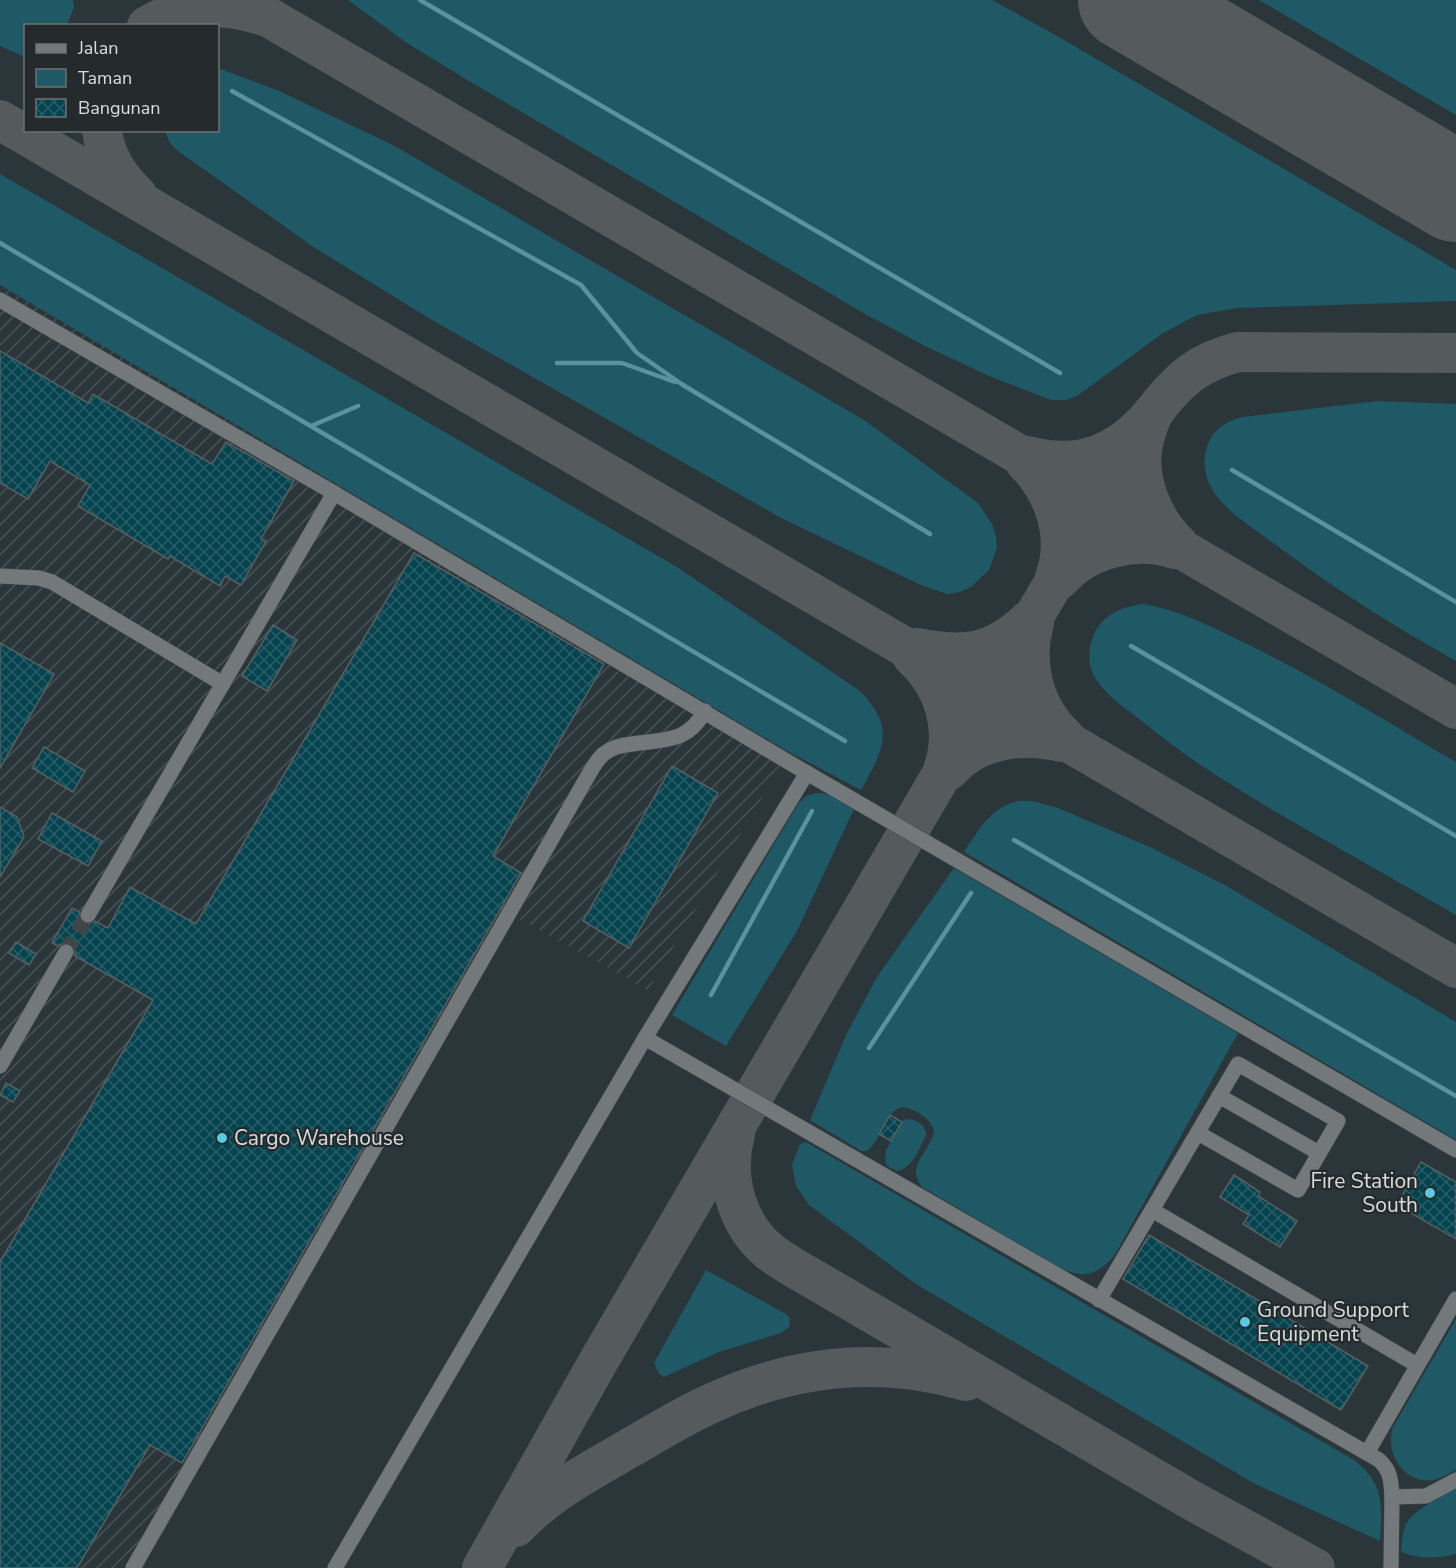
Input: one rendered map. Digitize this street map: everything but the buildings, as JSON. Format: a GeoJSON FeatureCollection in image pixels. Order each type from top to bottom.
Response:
{"type":"FeatureCollection","features":[{"type":"Feature","properties":{"kind":"lane"},"geometry":{"type":"LineString","coordinates":[[0,300],[1456,1150]]}},
{"type":"Feature","properties":{"kind":"lane"},"geometry":{"type":"LineString","coordinates":[[88,915],[334,493]]}},
{"type":"Feature","properties":{"kind":"lane"},"geometry":{"type":"LineString","coordinates":[[0,576],[39,578],[52,582],[223,684]]}},
{"type":"Feature","properties":{"kind":"lane"},"geometry":{"type":"LineString","coordinates":[[133,1568],[593,767],[606,752],[621,746],[678,737],[688,732],[697,725],[705,711]]}},
{"type":"Feature","properties":{"kind":"lane"},"geometry":{"type":"LineString","coordinates":[[335,1568],[645,1038],[807,772]]}},
{"type":"Feature","properties":{"kind":"lane"},"geometry":{"type":"LineString","coordinates":[[0,1066],[66,952]]}},
{"type":"Feature","properties":{"kind":"lane"},"geometry":{"type":"LineString","coordinates":[[645,1038],[1379,1460],[1388,1471],[1392,1497],[1391,1568]]}},
{"type":"Feature","properties":{"kind":"lane"},"geometry":{"type":"LineString","coordinates":[[1099,1300],[1238,1064],[1338,1121],[1298,1190],[1198,1133]]}},
{"type":"Feature","properties":{"kind":"lane"},"geometry":{"type":"LineString","coordinates":[[1219,1096],[1319,1153]]}},
{"type":"Feature","properties":{"kind":"lane"},"geometry":{"type":"LineString","coordinates":[[1152,1210],[1417,1365]]}},
{"type":"Feature","properties":{"kind":"lane"},"geometry":{"type":"LineString","coordinates":[[1367,1453],[1456,1299]]}},
{"type":"Feature","properties":{"kind":"lane"},"geometry":{"type":"LineString","coordinates":[[1392,1497],[1426,1496],[1456,1480]]}},
{"type":"Feature","properties":{"kind":"shaded area"},"geometry":{"type":"Polygon","coordinates":[[[0,0],[1456,0],[1456,1568],[0,1568],[0,0]]]}},
{"type":"Feature","properties":{"kind":"shaded area"},"geometry":{"type":"Polygon","coordinates":[[[0,285],[789,752],[648,990],[514,916],[143,1568],[0,1568],[0,285]]]}},
{"type":"Feature","properties":{"kind":"green space"},"geometry":{"type":"Polygon","coordinates":[[[0,0],[73,0],[74,7],[67,24],[24,24],[24,57],[0,46],[0,0]]]}},
{"type":"Feature","properties":{"kind":"green space"},"geometry":{"type":"Polygon","coordinates":[[[348,0],[992,0],[1456,270],[1456,301],[1237,308],[1197,315],[1163,333],[1077,396],[1066,400],[1051,400],[989,376],[865,314],[464,78],[407,43],[348,0]]]}},
{"type":"Feature","properties":{"kind":"green space"},"geometry":{"type":"Polygon","coordinates":[[[1259,0],[1456,0],[1456,115],[1259,0]]]}},
{"type":"Feature","properties":{"kind":"green space"},"geometry":{"type":"Polygon","coordinates":[[[219,68],[277,90],[393,145],[864,420],[978,503],[992,524],[996,536],[997,548],[989,570],[971,587],[947,594],[921,585],[783,519],[432,320],[315,248],[170,143],[165,132],[219,132],[219,68]]]}},
{"type":"Feature","properties":{"kind":"green space"},"geometry":{"type":"Polygon","coordinates":[[[0,174],[677,567],[860,691],[879,716],[883,739],[876,762],[861,790],[789,752],[0,285],[0,174]]]}},
{"type":"Feature","properties":{"kind":"green space"},"geometry":{"type":"Polygon","coordinates":[[[1377,401],[1456,404],[1456,661],[1362,605],[1235,515],[1212,490],[1207,478],[1205,460],[1207,447],[1213,435],[1231,421],[1243,417],[1377,401]]]}},
{"type":"Feature","properties":{"kind":"green space"},"geometry":{"type":"Polygon","coordinates":[[[1143,604],[1170,610],[1196,620],[1272,656],[1352,700],[1456,762],[1456,915],[1227,782],[1167,741],[1108,694],[1097,681],[1090,665],[1091,642],[1101,623],[1113,613],[1143,604]]]}},
{"type":"Feature","properties":{"kind":"green space"},"geometry":{"type":"Polygon","coordinates":[[[816,793],[827,794],[854,809],[797,931],[726,1046],[672,1015],[798,804],[806,796],[816,793]]]}},
{"type":"Feature","properties":{"kind":"green space"},"geometry":{"type":"Polygon","coordinates":[[[1019,801],[1032,801],[1058,808],[1150,847],[1225,885],[1456,1022],[1456,1140],[964,852],[993,814],[1019,801]]]}},
{"type":"Feature","properties":{"kind":"green space"},"geometry":{"type":"Polygon","coordinates":[[[954,868],[1238,1033],[1116,1253],[1104,1266],[1091,1273],[1077,1273],[1060,1268],[922,1187],[917,1179],[917,1165],[934,1131],[930,1122],[917,1112],[902,1107],[895,1110],[886,1121],[876,1141],[866,1151],[861,1151],[810,1120],[847,1033],[877,977],[954,868]]]}},
{"type":"Feature","properties":{"kind":"green space"},"geometry":{"type":"Polygon","coordinates":[[[905,1119],[919,1123],[926,1131],[926,1135],[911,1162],[897,1171],[887,1166],[886,1150],[905,1119]]]}},
{"type":"Feature","properties":{"kind":"green space"},"geometry":{"type":"Polygon","coordinates":[[[806,1142],[1354,1460],[1371,1478],[1379,1496],[1380,1541],[1255,1484],[916,1284],[809,1205],[796,1186],[792,1165],[800,1144],[806,1142]]]}},
{"type":"Feature","properties":{"kind":"green space"},"geometry":{"type":"Polygon","coordinates":[[[706,1270],[786,1314],[790,1318],[789,1327],[781,1333],[719,1352],[664,1377],[659,1374],[654,1363],[706,1270]]]}},
{"type":"Feature","properties":{"kind":"green space"},"geometry":{"type":"Polygon","coordinates":[[[1456,1319],[1456,1470],[1434,1480],[1423,1480],[1405,1472],[1394,1457],[1391,1447],[1393,1427],[1456,1319]]]}},
{"type":"Feature","properties":{"kind":"green space"},"geometry":{"type":"Polygon","coordinates":[[[1456,1488],[1456,1554],[1428,1558],[1401,1552],[1404,1531],[1410,1518],[1422,1508],[1456,1488]]]}},
{"type":"Feature","properties":{"kind":"waterway"},"geometry":{"type":"LineString","coordinates":[[420,0],[1060,373]]}},
{"type":"Feature","properties":{"kind":"waterway"},"geometry":{"type":"LineString","coordinates":[[232,91],[581,285],[637,353],[683,385]]}},
{"type":"Feature","properties":{"kind":"waterway"},"geometry":{"type":"LineString","coordinates":[[0,243],[845,741]]}},
{"type":"Feature","properties":{"kind":"waterway"},"geometry":{"type":"LineString","coordinates":[[557,363],[622,363],[675,382]]}},
{"type":"Feature","properties":{"kind":"waterway"},"geometry":{"type":"LineString","coordinates":[[683,385],[930,534]]}},
{"type":"Feature","properties":{"kind":"waterway"},"geometry":{"type":"LineString","coordinates":[[311,426],[358,406]]}},
{"type":"Feature","properties":{"kind":"waterway"},"geometry":{"type":"LineString","coordinates":[[1232,470],[1456,602]]}},
{"type":"Feature","properties":{"kind":"waterway"},"geometry":{"type":"LineString","coordinates":[[1131,646],[1456,836]]}},
{"type":"Feature","properties":{"kind":"waterway"},"geometry":{"type":"LineString","coordinates":[[711,995],[812,811]]}},
{"type":"Feature","properties":{"kind":"waterway"},"geometry":{"type":"LineString","coordinates":[[1014,840],[1456,1096]]}},
{"type":"Feature","properties":{"kind":"waterway"},"geometry":{"type":"LineString","coordinates":[[869,1048],[971,893]]}},
{"type":"Feature","properties":{"kind":"taxiway"},"geometry":{"type":"LineString","coordinates":[[239,0],[1456,709]]}},
{"type":"Feature","properties":{"kind":"taxiway"},"geometry":{"type":"LineString","coordinates":[[151,24],[177,12],[205,7],[234,9],[265,16]]}},
{"type":"Feature","properties":{"kind":"taxiway"},"geometry":{"type":"LineString","coordinates":[[0,120],[1456,968]]}},
{"type":"Feature","properties":{"kind":"taxiway"},"geometry":{"type":"LineString","coordinates":[[102,132],[109,158],[124,181],[137,195]]}},
{"type":"Feature","properties":{"kind":"taxiway"},"geometry":{"type":"LineString","coordinates":[[482,1568],[598,1362],[1162,401],[1180,382],[1200,367],[1238,352],[1456,353]]}},
{"type":"Feature","properties":{"kind":"taxiway"},"geometry":{"type":"LineString","coordinates":[[1028,456],[1065,461],[1098,455],[1127,439],[1153,413],[1146,432],[1141,458],[1144,485],[1154,511],[1178,544]]}},
{"type":"Feature","properties":{"kind":"taxiway"},"geometry":{"type":"LineString","coordinates":[[1025,462],[1044,487],[1056,515],[1061,546],[1055,577]]}},
{"type":"Feature","properties":{"kind":"taxiway"},"geometry":{"type":"LineString","coordinates":[[1060,579],[1084,559],[1113,548],[1145,544],[1175,549]]}},
{"type":"Feature","properties":{"kind":"taxiway"},"geometry":{"type":"LineString","coordinates":[[916,648],[963,652],[990,647],[1015,632],[1029,620]]}},
{"type":"Feature","properties":{"kind":"taxiway"},"geometry":{"type":"LineString","coordinates":[[1034,623],[1030,653],[1033,684],[1045,712],[1064,736]]}},
{"type":"Feature","properties":{"kind":"taxiway"},"geometry":{"type":"LineString","coordinates":[[912,656],[932,679],[944,707],[949,736],[944,767]]}},
{"type":"Feature","properties":{"kind":"taxiway"},"geometry":{"type":"LineString","coordinates":[[949,770],[973,751],[1001,741],[1031,738],[1062,742]]}},
{"type":"Feature","properties":{"kind":"taxiway"},"geometry":{"type":"LineString","coordinates":[[735,1134],[731,1166],[735,1198],[748,1227],[770,1252],[1191,1500],[1315,1568]]}},
{"type":"Feature","properties":{"kind":"taxiway"},"geometry":{"type":"LineString","coordinates":[[516,1527],[555,1493],[583,1475],[691,1413],[743,1390],[774,1380],[837,1368],[901,1369],[934,1373],[966,1381]]}},
{"type":"Feature","properties":{"kind":"runway"},"geometry":{"type":"LineString","coordinates":[[1128,0],[1456,192]]}},
{"type":"Feature","properties":{"kind":"tunnel"},"geometry":{"type":"LineString","coordinates":[[66,952],[88,915]]}},
{"type":"Feature","properties":{"kind":"place","name":"Cargo Warehouse"},"geometry":{"type":"Point","coordinates":[222,1138]}},
{"type":"Feature","properties":{"kind":"place","name":"Fire Station South"},"geometry":{"type":"Point","coordinates":[1430,1193]}},
{"type":"Feature","properties":{"kind":"place","name":"Ground Support Equipment"},"geometry":{"type":"Point","coordinates":[1245,1322]}}]}
